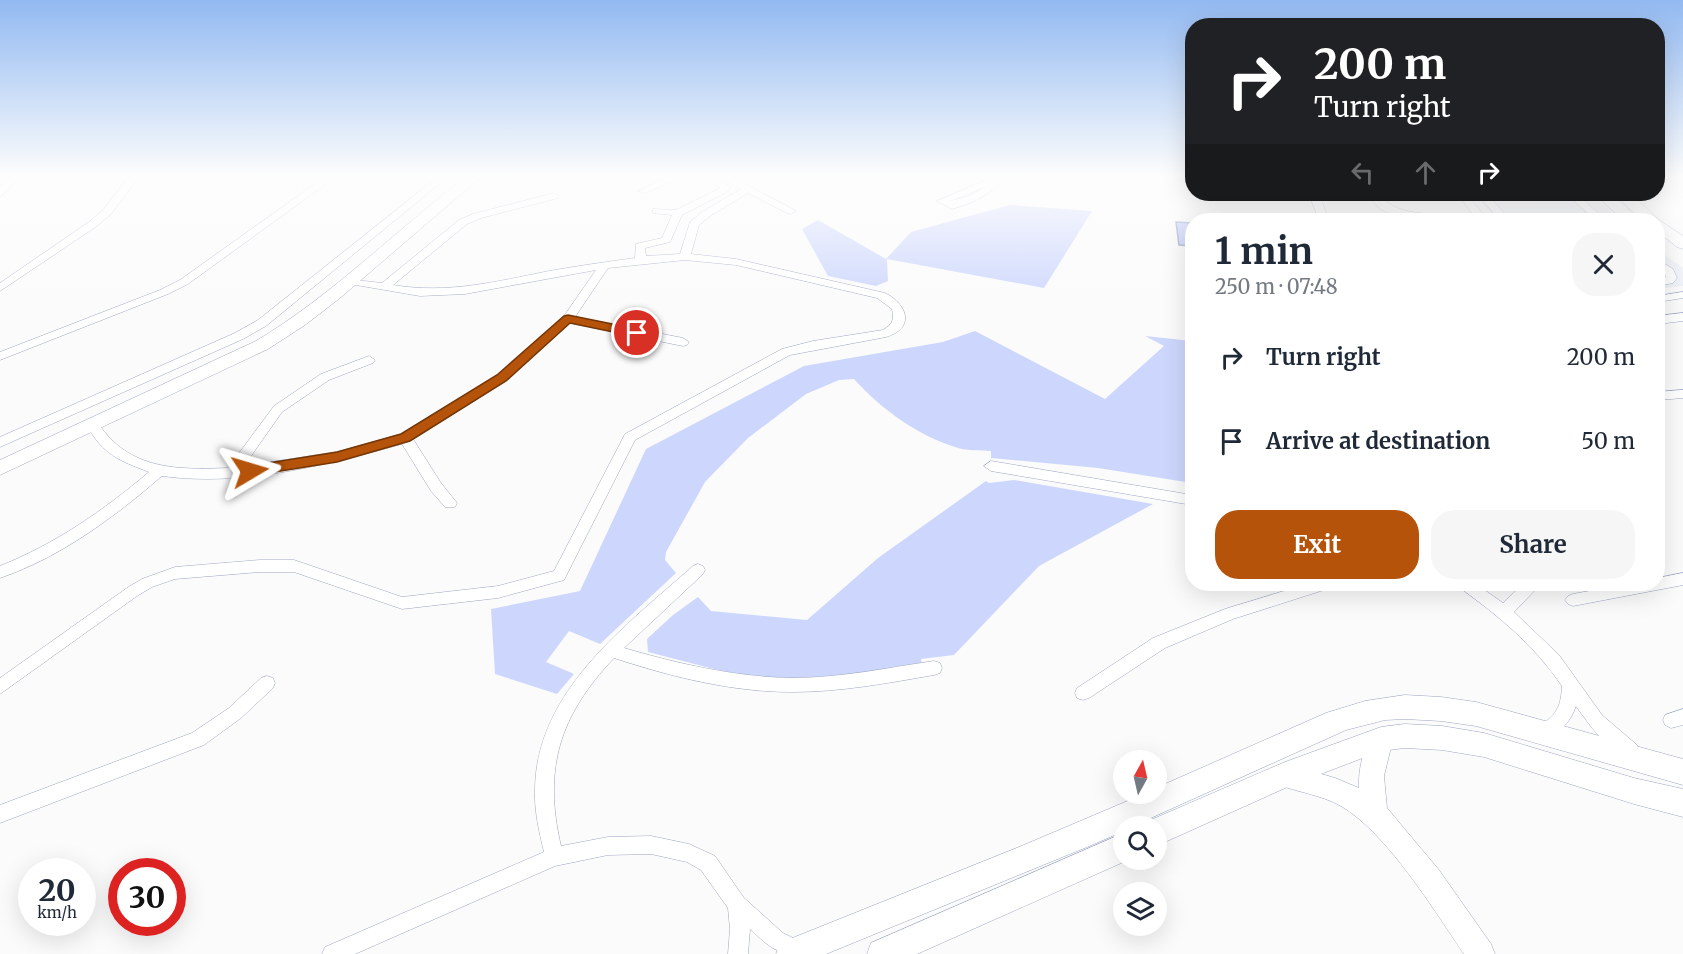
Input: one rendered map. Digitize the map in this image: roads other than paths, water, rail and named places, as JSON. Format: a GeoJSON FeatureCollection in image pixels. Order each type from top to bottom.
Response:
{"type":"FeatureCollection","features":[{"type":"Feature","properties":{"kind":"main road"},"geometry":{"type":"LineString","coordinates":[[1665,230],[1683,244]]}},
{"type":"Feature","properties":{"kind":"main road"},"geometry":{"type":"LineString","coordinates":[[1665,244],[1683,256]]}},
{"type":"Feature","properties":{"kind":"main road"},"geometry":{"type":"LineString","coordinates":[[795,952],[1052,848],[1322,727],[1377,710],[1406,707],[1492,718],[1543,732],[1620,758],[1670,769]]}},
{"type":"Feature","properties":{"kind":"main road"},"geometry":{"type":"LineString","coordinates":[[1167,827],[1285,775],[1381,739],[1405,736],[1442,738],[1484,745],[1683,804]]}},
{"type":"Feature","properties":{"kind":"main road"},"geometry":{"type":"LineString","coordinates":[[882,954],[1113,852]]}},
{"type":"Feature","properties":{"kind":"street"},"geometry":{"type":"LineString","coordinates":[[0,288],[97,221]]}},
{"type":"Feature","properties":{"kind":"street"},"geometry":{"type":"LineString","coordinates":[[0,356],[164,292],[184,282],[269,221]]}},
{"type":"Feature","properties":{"kind":"street"},"geometry":{"type":"LineString","coordinates":[[0,442],[239,336],[262,323],[391,221]]}},
{"type":"Feature","properties":{"kind":"street"},"geometry":{"type":"LineString","coordinates":[[0,468],[38,451],[99,436],[262,345],[307,317],[418,221]]}},
{"type":"Feature","properties":{"kind":"street"},"geometry":{"type":"LineString","coordinates":[[385,286],[466,221]]}},
{"type":"Feature","properties":{"kind":"street"},"geometry":{"type":"LineString","coordinates":[[641,260],[640,246],[666,240],[675,221]]}},
{"type":"Feature","properties":{"kind":"street"},"geometry":{"type":"LineString","coordinates":[[686,257],[694,224],[698,221]]}},
{"type":"Feature","properties":{"kind":"street"},"geometry":{"type":"LineString","coordinates":[[0,687],[132,592],[147,583],[175,573],[294,566],[402,603],[498,592],[560,576],[630,437],[786,352],[813,345],[886,333],[896,327],[900,319],[898,308],[892,301],[859,288],[736,262],[686,257],[605,265],[465,291],[420,293],[350,281]]}},
{"type":"Feature","properties":{"kind":"street"},"geometry":{"type":"LineString","coordinates":[[99,436],[124,458],[159,471],[189,475],[232,473],[337,457],[405,438],[502,378],[568,319],[605,265]]}},
{"type":"Feature","properties":{"kind":"street"},"geometry":{"type":"LineString","coordinates":[[1665,269],[1672,278],[1665,280]]}},
{"type":"Feature","properties":{"kind":"street"},"geometry":{"type":"LineString","coordinates":[[1665,298],[1683,295]]}},
{"type":"Feature","properties":{"kind":"street"},"geometry":{"type":"LineString","coordinates":[[1665,319],[1683,317]]}},
{"type":"Feature","properties":{"kind":"street"},"geometry":{"type":"LineString","coordinates":[[568,319],[683,342]]}},
{"type":"Feature","properties":{"kind":"street"},"geometry":{"type":"LineString","coordinates":[[232,473],[278,409],[325,377],[369,360]]}},
{"type":"Feature","properties":{"kind":"street"},"geometry":{"type":"LineString","coordinates":[[1665,395],[1683,394]]}},
{"type":"Feature","properties":{"kind":"street"},"geometry":{"type":"LineString","coordinates":[[27,430],[38,451]]}},
{"type":"Feature","properties":{"kind":"street"},"geometry":{"type":"LineString","coordinates":[[405,438],[436,487],[450,503]]}},
{"type":"Feature","properties":{"kind":"street"},"geometry":{"type":"LineString","coordinates":[[991,466],[1185,499]]}},
{"type":"Feature","properties":{"kind":"street"},"geometry":{"type":"LineString","coordinates":[[0,572],[29,561],[93,525],[159,471]]}},
{"type":"Feature","properties":{"kind":"street"},"geometry":{"type":"LineString","coordinates":[[554,857],[545,819],[544,779],[554,731],[577,689],[612,651],[698,570]]}},
{"type":"Feature","properties":{"kind":"street"},"geometry":{"type":"LineString","coordinates":[[1665,582],[1683,579]]}},
{"type":"Feature","properties":{"kind":"street"},"geometry":{"type":"LineString","coordinates":[[1083,693],[1159,644],[1230,614],[1303,591]]}},
{"type":"Feature","properties":{"kind":"street"},"geometry":{"type":"LineString","coordinates":[[1475,591],[1505,611],[1553,660],[1570,687],[1604,729],[1621,744],[1670,769]]}},
{"type":"Feature","properties":{"kind":"street"},"geometry":{"type":"LineString","coordinates":[[1505,611],[1525,591]]}},
{"type":"Feature","properties":{"kind":"street"},"geometry":{"type":"LineString","coordinates":[[1573,600],[1620,591]]}},
{"type":"Feature","properties":{"kind":"street"},"geometry":{"type":"LineString","coordinates":[[612,651],[657,665],[753,684],[820,684],[934,668]]}},
{"type":"Feature","properties":{"kind":"street"},"geometry":{"type":"LineString","coordinates":[[0,814],[198,739],[235,712],[267,683]]}},
{"type":"Feature","properties":{"kind":"street"},"geometry":{"type":"LineString","coordinates":[[1543,732],[1557,725],[1566,715],[1570,702],[1570,687]]}},
{"type":"Feature","properties":{"kind":"street"},"geometry":{"type":"LineString","coordinates":[[1375,814],[1370,793],[1370,775],[1381,739]]}},
{"type":"Feature","properties":{"kind":"street"},"geometry":{"type":"LineString","coordinates":[[1285,775],[1335,790],[1375,814],[1429,880],[1480,954]]}},
{"type":"Feature","properties":{"kind":"street"},"geometry":{"type":"LineString","coordinates":[[332,954],[554,857],[608,846],[651,845],[689,853],[708,863],[737,905],[776,940],[795,952]]}},
{"type":"Feature","properties":{"kind":"street"},"geometry":{"type":"LineString","coordinates":[[737,905],[740,929],[738,954]]}}]}
